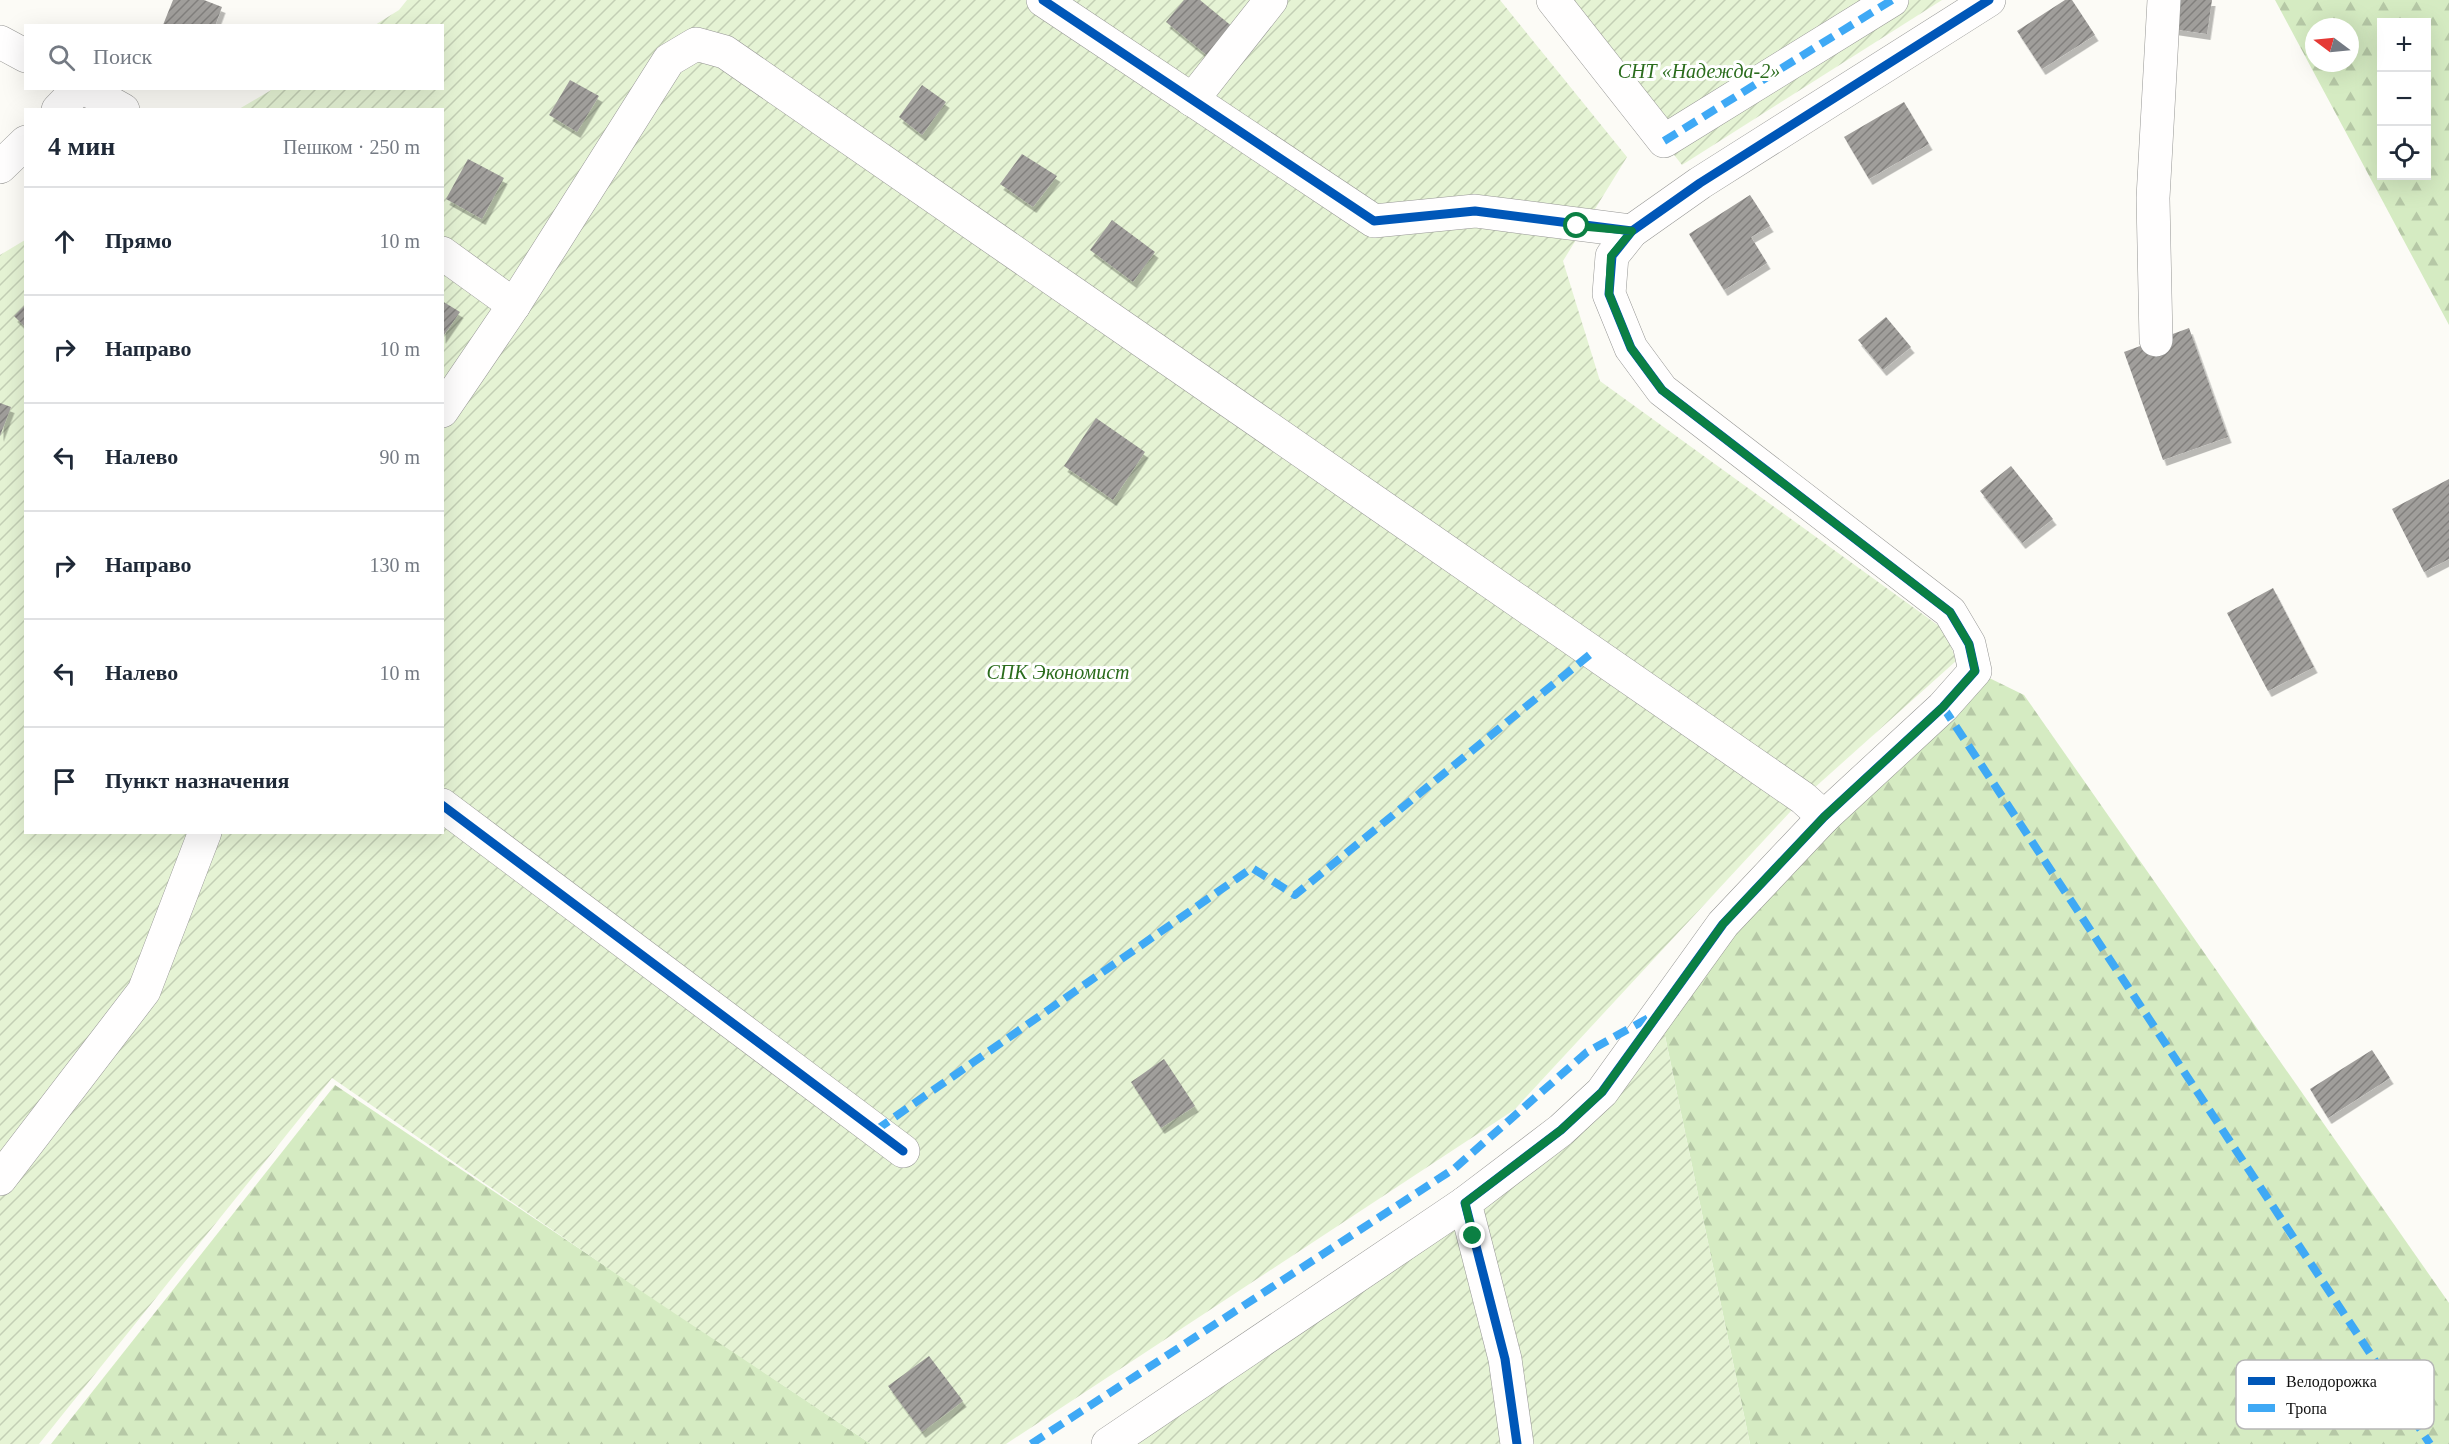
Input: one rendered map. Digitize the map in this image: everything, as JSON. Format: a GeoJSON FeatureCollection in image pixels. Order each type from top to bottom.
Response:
{"type":"FeatureCollection","features":[{"type":"Feature","properties":{"kind":"street"},"geometry":{"type":"LineString","coordinates":[[1043,0],[1374,221],[1475,211],[1577,226],[1632,231]]}},
{"type":"Feature","properties":{"kind":"street"},"geometry":{"type":"LineString","coordinates":[[1192,100],[1272,0]]}},
{"type":"Feature","properties":{"kind":"street"},"geometry":{"type":"LineString","coordinates":[[1553,0],[1664,141],[1892,0]]}},
{"type":"Feature","properties":{"kind":"street"},"geometry":{"type":"LineString","coordinates":[[1108,1444],[1465,1203],[1561,1130],[1602,1092],[1723,924],[1814,808],[1943,707],[1975,671],[1969,644],[1950,612],[1662,390],[1631,348],[1609,294],[1611,256],[1632,231],[1700,183],[1989,0]]}},
{"type":"Feature","properties":{"kind":"street"},"geometry":{"type":"LineString","coordinates":[[2156,340],[2153,198],[2164,0]]}},
{"type":"Feature","properties":{"kind":"street"},"geometry":{"type":"LineString","coordinates":[[0,42],[24,55]]}},
{"type":"Feature","properties":{"kind":"street"},"geometry":{"type":"LineString","coordinates":[[444,408],[514,305],[669,60],[696,44],[725,52],[1814,808]]}},
{"type":"Feature","properties":{"kind":"street"},"geometry":{"type":"LineString","coordinates":[[60,108],[77,90]]}},
{"type":"Feature","properties":{"kind":"street"},"geometry":{"type":"LineString","coordinates":[[88,90],[119,108]]}},
{"type":"Feature","properties":{"kind":"street"},"geometry":{"type":"LineString","coordinates":[[0,167],[24,144]]}},
{"type":"Feature","properties":{"kind":"street"},"geometry":{"type":"LineString","coordinates":[[444,254],[514,305]]}},
{"type":"Feature","properties":{"kind":"street"},"geometry":{"type":"LineString","coordinates":[[444,807],[903,1151]]}},
{"type":"Feature","properties":{"kind":"street"},"geometry":{"type":"LineString","coordinates":[[0,1179],[144,991],[204,834]]}},
{"type":"Feature","properties":{"kind":"street"},"geometry":{"type":"LineString","coordinates":[[1465,1203],[1505,1359],[1517,1444]]}},
{"type":"Feature","properties":{"kind":"green space","name":"СПК Экономист"},"geometry":{"type":"Polygon","coordinates":[[[407,0],[1500,0],[1627,157],[1563,261],[1600,381],[1946,631],[1956,661],[1803,798],[1514,1110],[1006,1444],[871,1444],[644,1293],[332,1078],[39,1444],[0,1444],[0,255],[24,241],[24,834],[444,834],[444,108],[241,108],[271,90],[444,90],[444,24],[377,24],[399,10],[407,0]]]}},
{"type":"Feature","properties":{"kind":"green space","name":"СНТ «Надежда-2»"},"geometry":{"type":"Polygon","coordinates":[[[1553,0],[1942,0],[1682,165],[1553,0]]]}},
{"type":"Feature","properties":{"kind":"green space"},"geometry":{"type":"Polygon","coordinates":[[[2275,0],[2449,0],[2449,325],[2314,72],[2359,72],[2359,18],[2305,18],[2305,56],[2275,0]]]}},
{"type":"Feature","properties":{"kind":"green space"},"geometry":{"type":"Polygon","coordinates":[[[1975,671],[2024,695],[2449,1303],[2449,1444],[1750,1444],[1660,1012],[1975,671]]]}},
{"type":"Feature","properties":{"kind":"green space"},"geometry":{"type":"Polygon","coordinates":[[[1660,1012],[1750,1444],[1108,1444],[1561,1130],[1660,1012]]]}},
{"type":"Feature","properties":{"kind":"green space"},"geometry":{"type":"Polygon","coordinates":[[[335,1085],[871,1444],[51,1444],[335,1085]]]}},
{"type":"Feature","properties":{"kind":"building"},"geometry":{"type":"Polygon","coordinates":[[[173,0],[204,0],[222,7],[216,24],[163,24],[173,0]]]}},
{"type":"Feature","properties":{"kind":"building"},"geometry":{"type":"Polygon","coordinates":[[[1184,0],[1200,0],[1234,28],[1209,57],[1166,22],[1184,0]]]}},
{"type":"Feature","properties":{"kind":"building"},"geometry":{"type":"Polygon","coordinates":[[[2065,0],[2072,0],[2095,35],[2042,69],[2017,31],[2065,0]]]}},
{"type":"Feature","properties":{"kind":"building"},"geometry":{"type":"Polygon","coordinates":[[[2177,0],[2212,0],[2207,34],[2173,29],[2177,0]]]}},
{"type":"Feature","properties":{"kind":"building"},"geometry":{"type":"Polygon","coordinates":[[[570,80],[599,96],[577,132],[549,115],[570,80]]]}},
{"type":"Feature","properties":{"kind":"building"},"geometry":{"type":"Polygon","coordinates":[[[922,85],[946,102],[922,135],[899,117],[922,85]]]}},
{"type":"Feature","properties":{"kind":"building"},"geometry":{"type":"Polygon","coordinates":[[[1904,102],[1929,144],[1869,179],[1844,137],[1904,102]]]}},
{"type":"Feature","properties":{"kind":"building"},"geometry":{"type":"Polygon","coordinates":[[[1022,154],[1057,176],[1033,207],[1000,184],[1022,154]]]}},
{"type":"Feature","properties":{"kind":"building"},"geometry":{"type":"Polygon","coordinates":[[[468,159],[504,178],[482,219],[446,199],[468,159]]]}},
{"type":"Feature","properties":{"kind":"building"},"geometry":{"type":"Polygon","coordinates":[[[1750,195],[1770,226],[1751,237],[1767,263],[1724,290],[1689,234],[1750,195]]]}},
{"type":"Feature","properties":{"kind":"building"},"geometry":{"type":"Polygon","coordinates":[[[1112,220],[1155,252],[1133,282],[1090,250],[1112,220]]]}},
{"type":"Feature","properties":{"kind":"building"},"geometry":{"type":"Polygon","coordinates":[[[444,302],[460,312],[444,335],[444,302]]]}},
{"type":"Feature","properties":{"kind":"building"},"geometry":{"type":"Polygon","coordinates":[[[24,306],[24,326],[14,316],[24,306]]]}},
{"type":"Feature","properties":{"kind":"building"},"geometry":{"type":"Polygon","coordinates":[[[1886,317],[1911,347],[1883,370],[1858,340],[1886,317]]]}},
{"type":"Feature","properties":{"kind":"building"},"geometry":{"type":"Polygon","coordinates":[[[2189,328],[2228,437],[2163,460],[2124,352],[2189,328]]]}},
{"type":"Feature","properties":{"kind":"building"},"geometry":{"type":"Polygon","coordinates":[[[0,403],[11,407],[0,436],[0,403]]]}},
{"type":"Feature","properties":{"kind":"building"},"geometry":{"type":"Polygon","coordinates":[[[1096,418],[1145,452],[1113,500],[1064,466],[1096,418]]]}},
{"type":"Feature","properties":{"kind":"building"},"geometry":{"type":"Polygon","coordinates":[[[2011,466],[2053,519],[2022,543],[1980,491],[2011,466]]]}},
{"type":"Feature","properties":{"kind":"building"},"geometry":{"type":"Polygon","coordinates":[[[2449,479],[2449,559],[2424,572],[2392,509],[2449,479]]]}},
{"type":"Feature","properties":{"kind":"building"},"geometry":{"type":"Polygon","coordinates":[[[2273,588],[2314,667],[2268,691],[2227,613],[2273,588]]]}},
{"type":"Feature","properties":{"kind":"building"},"geometry":{"type":"Polygon","coordinates":[[[2372,1050],[2390,1078],[2328,1118],[2310,1089],[2372,1050]]]}},
{"type":"Feature","properties":{"kind":"building"},"geometry":{"type":"Polygon","coordinates":[[[1164,1059],[1195,1106],[1161,1128],[1131,1082],[1164,1059]]]}},
{"type":"Feature","properties":{"kind":"building"},"geometry":{"type":"Polygon","coordinates":[[[929,1356],[963,1401],[922,1432],[888,1386],[929,1356]]]}},
{"type":"Feature","properties":{"kind":"marked path"},"geometry":{"type":"LineString","coordinates":[[1664,141],[1892,0]]}},
{"type":"Feature","properties":{"kind":"marked path"},"geometry":{"type":"LineString","coordinates":[[876,1130],[1252,868],[1295,895],[1593,652]]}},
{"type":"Feature","properties":{"kind":"marked path"},"geometry":{"type":"LineString","coordinates":[[1943,707],[2374,1360]]}},
{"type":"Feature","properties":{"kind":"marked path"},"geometry":{"type":"LineString","coordinates":[[1031,1444],[1455,1168],[1587,1052],[1652,1016]]}},
{"type":"Feature","properties":{"kind":"marked path"},"geometry":{"type":"LineString","coordinates":[[2420,1429],[2430,1444]]}},
{"type":"Feature","properties":{"kind":"cycle path"},"geometry":{"type":"LineString","coordinates":[[1043,0],[1374,221],[1475,211],[1632,231]]}},
{"type":"Feature","properties":{"kind":"cycle path"},"geometry":{"type":"LineString","coordinates":[[1517,1444],[1505,1359],[1465,1203],[1561,1130],[1602,1092],[1723,924],[1824,817],[1943,707],[1975,671],[1969,644],[1950,612],[1662,390],[1631,348],[1609,294],[1612,256],[1632,231],[1700,183],[1989,0]]}},
{"type":"Feature","properties":{"kind":"cycle path"},"geometry":{"type":"LineString","coordinates":[[444,807],[903,1151]]}},
{"type":"Feature","properties":{"kind":"route"},"geometry":{"type":"LineString","coordinates":[[1473,1236],[1465,1203],[1561,1130],[1602,1092],[1723,924],[1824,817],[1943,707],[1975,671],[1969,644],[1950,612],[1662,390],[1631,348],[1609,294],[1611,256],[1632,231],[1577,226]]}}]}
